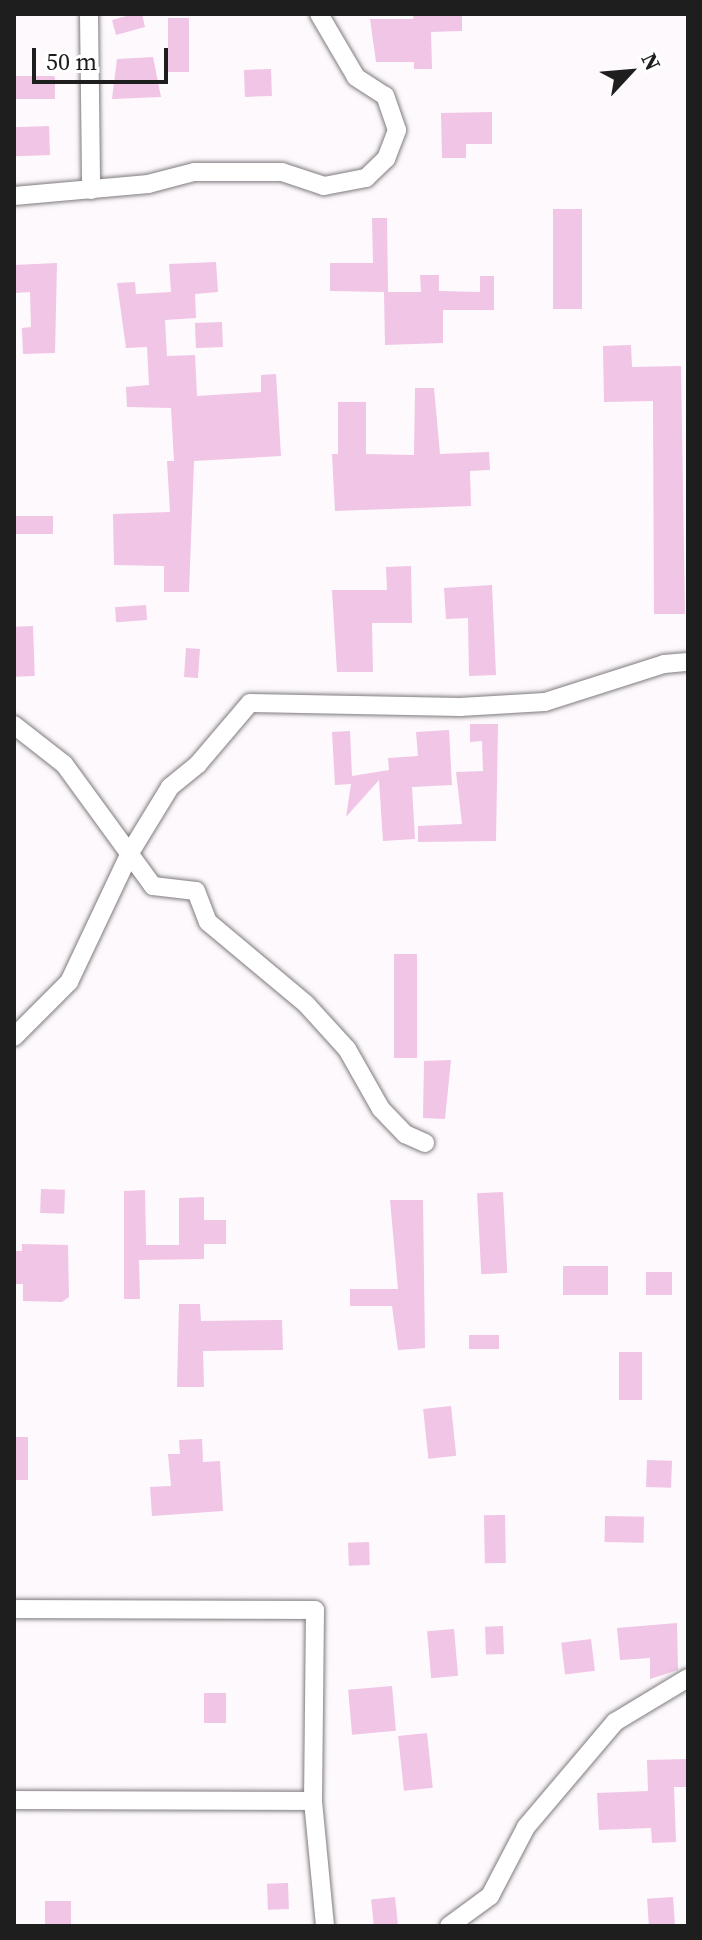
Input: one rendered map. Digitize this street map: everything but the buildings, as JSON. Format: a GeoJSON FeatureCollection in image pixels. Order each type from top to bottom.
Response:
{"type":"FeatureCollection","features":[{"type":"Feature","properties":{"kind":"street"},"geometry":{"type":"LineString","coordinates":[[89,14],[91,190]]}},
{"type":"Feature","properties":{"kind":"street"},"geometry":{"type":"LineString","coordinates":[[14,196],[91,190],[194,172],[282,172],[324,186],[366,178],[386,159],[397,130],[385,96],[356,77],[319,14]]}},
{"type":"Feature","properties":{"kind":"street"},"geometry":{"type":"LineString","coordinates":[[14,1037],[69,982],[131,851],[170,787],[198,764],[250,703],[460,707],[545,702],[664,664],[688,662]]}},
{"type":"Feature","properties":{"kind":"street"},"geometry":{"type":"LineString","coordinates":[[14,725],[64,764],[131,851],[153,886],[196,891],[208,922],[306,1004],[347,1049],[381,1109],[405,1134],[425,1143]]}},
{"type":"Feature","properties":{"kind":"street"},"geometry":{"type":"LineString","coordinates":[[14,1609],[315,1610],[313,1801],[325,1926]]}},
{"type":"Feature","properties":{"kind":"street"},"geometry":{"type":"LineString","coordinates":[[449,1926],[490,1896],[526,1827],[615,1722],[688,1678]]}},
{"type":"Feature","properties":{"kind":"street"},"geometry":{"type":"LineString","coordinates":[[14,1800],[313,1801]]}}]}
